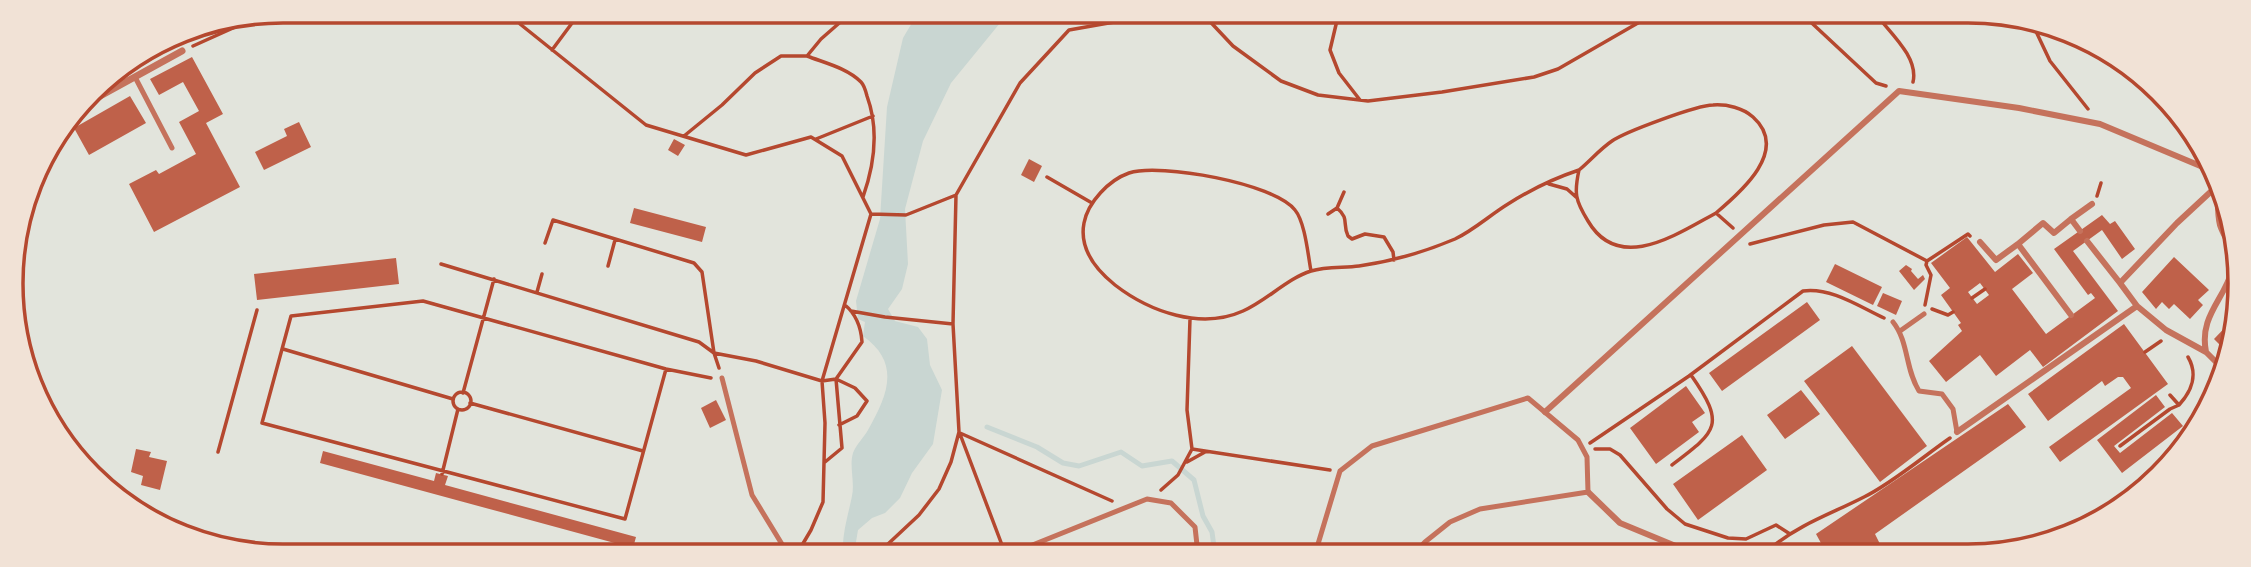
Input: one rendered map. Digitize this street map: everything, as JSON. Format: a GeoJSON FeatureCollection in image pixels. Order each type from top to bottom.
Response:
{"type":"FeatureCollection","features":[{"type":"Feature","properties":{"kind":"street"},"geometry":{"type":"LineString","coordinates":[[105,93],[182,51]]}},
{"type":"Feature","properties":{"kind":"street"},"geometry":{"type":"LineString","coordinates":[[1545,412],[1742,238],[1899,91],[2019,108],[2100,124],[2200,166]]}},
{"type":"Feature","properties":{"kind":"street"},"geometry":{"type":"LineString","coordinates":[[2120,283],[2177,223],[2211,192]]}},
{"type":"Feature","properties":{"kind":"street"},"geometry":{"type":"LineString","coordinates":[[1980,242],[1996,260],[2043,223],[2054,233],[2092,204]]}},
{"type":"Feature","properties":{"kind":"street"},"geometry":{"type":"LineString","coordinates":[[2071,219],[2080,231]]}},
{"type":"Feature","properties":{"kind":"street"},"geometry":{"type":"LineString","coordinates":[[2087,241],[2137,306],[2170,332],[2206,352],[2216,362]]}},
{"type":"Feature","properties":{"kind":"street"},"geometry":{"type":"LineString","coordinates":[[2018,244],[2071,315]]}},
{"type":"Feature","properties":{"kind":"street"},"geometry":{"type":"LineString","coordinates":[[2206,352],[2203,337],[2207,321],[2228,280]]}},
{"type":"Feature","properties":{"kind":"street"},"geometry":{"type":"LineString","coordinates":[[1957,432],[2088,337],[2137,306]]}},
{"type":"Feature","properties":{"kind":"street"},"geometry":{"type":"LineString","coordinates":[[1588,492],[1620,523],[1671,544]]}},
{"type":"Feature","properties":{"kind":"lane"},"geometry":{"type":"LineString","coordinates":[[135,77],[172,148]]}},
{"type":"Feature","properties":{"kind":"lane"},"geometry":{"type":"LineString","coordinates":[[1900,331],[1924,314]]}},
{"type":"Feature","properties":{"kind":"lane"},"geometry":{"type":"LineString","coordinates":[[1893,322],[1900,331],[1912,380],[1919,391],[1942,394],[1954,409],[1957,432]]}},
{"type":"Feature","properties":{"kind":"lane"},"geometry":{"type":"LineString","coordinates":[[722,378],[752,495],[782,544]]}},
{"type":"Feature","properties":{"kind":"lane"},"geometry":{"type":"LineString","coordinates":[[1318,544],[1340,471],[1372,446],[1528,398],[1578,440],[1587,457],[1588,492],[1480,509],[1450,522],[1423,544]]}},
{"type":"Feature","properties":{"kind":"lane"},"geometry":{"type":"LineString","coordinates":[[1033,544],[1147,499],[1171,503],[1195,527],[1197,544]]}},
{"type":"Feature","properties":{"kind":"path"},"geometry":{"type":"LineString","coordinates":[[520,23],[646,125],[746,155],[811,137],[842,156],[871,214],[822,381],[823,502],[803,544]]}},
{"type":"Feature","properties":{"kind":"path"},"geometry":{"type":"LineString","coordinates":[[552,50],[572,23]]}},
{"type":"Feature","properties":{"kind":"path"},"geometry":{"type":"LineString","coordinates":[[807,56],[821,38],[839,23]]}},
{"type":"Feature","properties":{"kind":"path"},"geometry":{"type":"LineString","coordinates":[[888,544],[919,515],[939,489],[951,462],[959,432],[953,324],[956,195],[1020,83],[1069,30],[1109,23]]}},
{"type":"Feature","properties":{"kind":"path"},"geometry":{"type":"LineString","coordinates":[[1210,23],[1233,46],[1281,81],[1318,95],[1360,100],[1441,92],[1534,77],[1558,69],[1638,23]]}},
{"type":"Feature","properties":{"kind":"path"},"geometry":{"type":"LineString","coordinates":[[1336,23],[1330,50],[1339,72],[1360,100]]}},
{"type":"Feature","properties":{"kind":"path"},"geometry":{"type":"LineString","coordinates":[[1812,23],[1876,83],[1899,91]]}},
{"type":"Feature","properties":{"kind":"path"},"geometry":{"type":"LineString","coordinates":[[1883,23],[1906,53],[1915,72],[1909,93]]}},
{"type":"Feature","properties":{"kind":"path"},"geometry":{"type":"LineString","coordinates":[[182,51],[233,28]]}},
{"type":"Feature","properties":{"kind":"path"},"geometry":{"type":"LineString","coordinates":[[2036,32],[2050,61],[2100,124]]}},
{"type":"Feature","properties":{"kind":"path"},"geometry":{"type":"LineString","coordinates":[[684,136],[723,105],[755,74],[781,56],[807,56],[842,69],[863,83],[873,116],[874,143],[871,175],[863,197]]}},
{"type":"Feature","properties":{"kind":"path"},"geometry":{"type":"LineString","coordinates":[[1311,271],[1307,243],[1296,211],[1277,195],[1250,186],[1156,170],[1128,173],[1106,188],[1092,203],[1084,222],[1083,240],[1088,256],[1098,272],[1129,296],[1190,319],[1219,319],[1244,311],[1311,271],[1406,258],[1458,237],[1509,203],[1547,184],[1579,170],[1613,140],[1687,110],[1712,105],[1733,106],[1750,114],[1762,126],[1767,144],[1760,165],[1747,187],[1716,213],[1668,239],[1623,248],[1609,244],[1593,230],[1576,197],[1567,190],[1547,184]]}},
{"type":"Feature","properties":{"kind":"path"},"geometry":{"type":"LineString","coordinates":[[816,139],[873,116]]}},
{"type":"Feature","properties":{"kind":"path"},"geometry":{"type":"LineString","coordinates":[[1576,197],[1579,170]]}},
{"type":"Feature","properties":{"kind":"path"},"geometry":{"type":"LineString","coordinates":[[1047,177],[1092,203]]}},
{"type":"Feature","properties":{"kind":"path"},"geometry":{"type":"LineString","coordinates":[[1328,214],[1337,208],[1344,192]]}},
{"type":"Feature","properties":{"kind":"path"},"geometry":{"type":"LineString","coordinates":[[871,214],[906,215],[956,195]]}},
{"type":"Feature","properties":{"kind":"path"},"geometry":{"type":"LineString","coordinates":[[1337,208],[1346,219],[1348,236],[1352,239],[1365,234],[1384,237],[1393,252],[1394,260]]}},
{"type":"Feature","properties":{"kind":"path"},"geometry":{"type":"LineString","coordinates":[[1716,213],[1734,229]]}},
{"type":"Feature","properties":{"kind":"path"},"geometry":{"type":"LineString","coordinates":[[545,243],[553,220],[694,263],[702,272],[714,353],[722,378],[701,377],[667,369],[423,301],[291,316],[262,423],[625,519],[667,369]]}},
{"type":"Feature","properties":{"kind":"path"},"geometry":{"type":"LineString","coordinates":[[1742,238],[1750,244],[1766,242],[1824,225],[1853,222],[1927,261]]}},
{"type":"Feature","properties":{"kind":"path"},"geometry":{"type":"LineString","coordinates":[[1927,261],[1968,234],[1974,241],[1980,242]]}},
{"type":"Feature","properties":{"kind":"path"},"geometry":{"type":"LineString","coordinates":[[608,266],[615,240]]}},
{"type":"Feature","properties":{"kind":"path"},"geometry":{"type":"LineString","coordinates":[[1924,314],[1931,275],[1927,261]]}},
{"type":"Feature","properties":{"kind":"path"},"geometry":{"type":"LineString","coordinates":[[440,264],[699,342],[714,353],[756,361],[822,381],[836,379],[855,388],[867,401],[857,415],[839,425]]}},
{"type":"Feature","properties":{"kind":"path"},"geometry":{"type":"LineString","coordinates":[[537,292],[542,274]]}},
{"type":"Feature","properties":{"kind":"path"},"geometry":{"type":"LineString","coordinates":[[463,393],[494,279]]}},
{"type":"Feature","properties":{"kind":"path"},"geometry":{"type":"LineString","coordinates":[[1582,448],[1691,375],[1802,291],[1816,289],[1893,322]]}},
{"type":"Feature","properties":{"kind":"path"},"geometry":{"type":"LineString","coordinates":[[1972,298],[1985,289]]}},
{"type":"Feature","properties":{"kind":"path"},"geometry":{"type":"LineString","coordinates":[[1925,306],[1948,314],[1953,312]]}},
{"type":"Feature","properties":{"kind":"path"},"geometry":{"type":"LineString","coordinates":[[844,307],[854,312],[886,317],[953,324]]}},
{"type":"Feature","properties":{"kind":"path"},"geometry":{"type":"LineString","coordinates":[[218,452],[257,310]]}},
{"type":"Feature","properties":{"kind":"path"},"geometry":{"type":"LineString","coordinates":[[824,463],[842,449],[836,379],[862,341],[862,331],[854,312]]}},
{"type":"Feature","properties":{"kind":"path"},"geometry":{"type":"LineString","coordinates":[[1147,499],[1178,475],[1192,449],[1187,410],[1190,319]]}},
{"type":"Feature","properties":{"kind":"path"},"geometry":{"type":"LineString","coordinates":[[2145,352],[2166,338],[2170,332]]}},
{"type":"Feature","properties":{"kind":"path"},"geometry":{"type":"LineString","coordinates":[[2120,446],[2179,405],[2192,386],[2194,373],[2183,349],[2183,338]]}},
{"type":"Feature","properties":{"kind":"path"},"geometry":{"type":"LineString","coordinates":[[283,349],[453,399]]}},
{"type":"Feature","properties":{"kind":"path"},"geometry":{"type":"LineString","coordinates":[[1672,465],[1704,441],[1711,431],[1713,417],[1709,404],[1691,375]]}},
{"type":"Feature","properties":{"kind":"path"},"geometry":{"type":"LineString","coordinates":[[458,393],[468,395],[470,403],[467,408],[458,409],[453,399],[458,393]]}},
{"type":"Feature","properties":{"kind":"path"},"geometry":{"type":"LineString","coordinates":[[2170,395],[2179,405]]}},
{"type":"Feature","properties":{"kind":"path"},"geometry":{"type":"LineString","coordinates":[[470,403],[643,451]]}},
{"type":"Feature","properties":{"kind":"path"},"geometry":{"type":"LineString","coordinates":[[442,472],[458,409]]}},
{"type":"Feature","properties":{"kind":"path"},"geometry":{"type":"LineString","coordinates":[[959,432],[1127,507]]}},
{"type":"Feature","properties":{"kind":"path"},"geometry":{"type":"LineString","coordinates":[[959,432],[1004,544]]}},
{"type":"Feature","properties":{"kind":"path"},"geometry":{"type":"LineString","coordinates":[[1776,544],[1835,509],[1866,497],[1957,432]]}},
{"type":"Feature","properties":{"kind":"path"},"geometry":{"type":"LineString","coordinates":[[1582,448],[1610,449],[1620,455],[1667,509],[1685,524],[1728,538],[1746,539],[1776,525],[1790,534]]}},
{"type":"Feature","properties":{"kind":"path"},"geometry":{"type":"LineString","coordinates":[[1192,449],[1340,471]]}},
{"type":"Feature","properties":{"kind":"path"},"geometry":{"type":"LineString","coordinates":[[1186,463],[1205,451]]}},
{"type":"Feature","properties":{"kind":"shaded area"},"geometry":{"type":"Polygon","coordinates":[[[266,23],[2002,25],[2051,37],[2098,58],[2139,87],[2174,125],[2201,168],[2219,216],[2228,266],[2226,318],[2219,351],[2201,399],[2184,428],[2152,468],[2112,500],[2083,517],[2035,535],[1985,544],[249,542],[200,530],[153,509],[112,480],[87,455],[58,414],[37,367],[25,318],[23,266],[32,216],[50,168],[67,139],[99,99],[139,67],[168,50],[216,32],[266,23]]]}},
{"type":"Feature","properties":{"kind":"shaded area"},"geometry":{"type":"Polygon","coordinates":[[[912,23],[1000,23],[951,83],[923,141],[905,209],[908,264],[902,289],[888,309],[895,321],[918,327],[927,339],[930,365],[942,390],[933,444],[912,473],[900,498],[885,513],[872,518],[858,530],[856,544],[843,544],[853,491],[853,453],[875,417],[887,380],[883,357],[863,336],[865,322],[858,319],[856,301],[880,219],[887,107],[903,38],[912,23]]]}},
{"type":"Feature","properties":{"kind":"building"},"geometry":{"type":"Polygon","coordinates":[[[192,57],[223,114],[206,123],[240,187],[154,232],[129,184],[156,170],[159,174],[196,154],[179,122],[199,111],[183,82],[159,95],[150,79],[192,57]]]}},
{"type":"Feature","properties":{"kind":"building"},"geometry":{"type":"Polygon","coordinates":[[[130,96],[146,123],[89,155],[75,127],[130,96]]]}},
{"type":"Feature","properties":{"kind":"building"},"geometry":{"type":"Polygon","coordinates":[[[299,122],[311,147],[264,170],[255,152],[287,136],[284,129],[299,122]]]}},
{"type":"Feature","properties":{"kind":"building"},"geometry":{"type":"Polygon","coordinates":[[[674,139],[685,145],[678,156],[668,150],[674,139]]]}},
{"type":"Feature","properties":{"kind":"building"},"geometry":{"type":"Polygon","coordinates":[[[1029,159],[1042,166],[1034,182],[1021,175],[1029,159]]]}},
{"type":"Feature","properties":{"kind":"building"},"geometry":{"type":"Polygon","coordinates":[[[634,208],[706,227],[702,242],[630,223],[634,208]]]}},
{"type":"Feature","properties":{"kind":"building"},"geometry":{"type":"Polygon","coordinates":[[[2102,215],[2110,224],[2115,221],[2135,249],[2122,259],[2102,230],[2073,251],[2118,311],[2043,367],[2030,350],[1996,376],[1980,355],[1946,382],[1929,361],[1962,331],[1958,325],[1961,323],[1941,295],[1950,288],[1931,263],[1967,237],[1995,272],[2018,254],[2033,273],[2012,289],[2046,334],[2095,298],[2091,293],[2088,295],[2054,249],[2102,215]],[[1980,283],[1968,292],[1977,304],[1989,295],[1980,283]]]}},
{"type":"Feature","properties":{"kind":"building"},"geometry":{"type":"Polygon","coordinates":[[[2174,257],[2209,290],[2198,300],[2203,305],[2190,319],[2174,304],[2169,309],[2162,302],[2156,309],[2142,292],[2174,257]]]}},
{"type":"Feature","properties":{"kind":"building"},"geometry":{"type":"Polygon","coordinates":[[[396,258],[399,284],[257,300],[254,274],[396,258]]]}},
{"type":"Feature","properties":{"kind":"building"},"geometry":{"type":"Polygon","coordinates":[[[1835,264],[1882,287],[1873,305],[1826,282],[1835,264]]]}},
{"type":"Feature","properties":{"kind":"building"},"geometry":{"type":"Polygon","coordinates":[[[1906,265],[1918,279],[1923,275],[1925,279],[1914,290],[1899,271],[1906,265]]]}},
{"type":"Feature","properties":{"kind":"building"},"geometry":{"type":"Polygon","coordinates":[[[1883,293],[1902,301],[1896,315],[1877,306],[1883,293]]]}},
{"type":"Feature","properties":{"kind":"building"},"geometry":{"type":"Polygon","coordinates":[[[1807,302],[1820,320],[1722,391],[1709,373],[1807,302]]]}},
{"type":"Feature","properties":{"kind":"building"},"geometry":{"type":"Polygon","coordinates":[[[2124,324],[2168,384],[2060,462],[2049,447],[2131,388],[2123,377],[2118,377],[2105,386],[2102,381],[2048,421],[2028,394],[2124,324]]]}},
{"type":"Feature","properties":{"kind":"building"},"geometry":{"type":"Polygon","coordinates":[[[2224,329],[2220,345],[2214,339],[2224,329]]]}},
{"type":"Feature","properties":{"kind":"building"},"geometry":{"type":"Polygon","coordinates":[[[1852,346],[1927,446],[1880,482],[1804,381],[1852,346]]]}},
{"type":"Feature","properties":{"kind":"building"},"geometry":{"type":"Polygon","coordinates":[[[1686,386],[1705,413],[1692,422],[1699,432],[1656,464],[1630,428],[1686,386]]]}},
{"type":"Feature","properties":{"kind":"building"},"geometry":{"type":"Polygon","coordinates":[[[1801,390],[1820,414],[1785,439],[1767,415],[1801,390]]]}},
{"type":"Feature","properties":{"kind":"building"},"geometry":{"type":"Polygon","coordinates":[[[2156,395],[2165,407],[2114,446],[2120,453],[2172,413],[2183,426],[2122,473],[2097,440],[2156,395]]]}},
{"type":"Feature","properties":{"kind":"building"},"geometry":{"type":"Polygon","coordinates":[[[716,400],[726,420],[710,428],[701,408],[716,400]]]}},
{"type":"Feature","properties":{"kind":"building"},"geometry":{"type":"Polygon","coordinates":[[[2008,404],[2026,427],[1875,534],[1880,544],[1822,544],[1816,534],[2008,404]]]}},
{"type":"Feature","properties":{"kind":"building"},"geometry":{"type":"Polygon","coordinates":[[[1742,435],[1767,470],[1698,520],[1673,484],[1742,435]]]}},
{"type":"Feature","properties":{"kind":"building"},"geometry":{"type":"Polygon","coordinates":[[[136,449],[151,452],[149,457],[167,461],[160,490],[141,485],[143,476],[131,472],[136,449]]]}},
{"type":"Feature","properties":{"kind":"building"},"geometry":{"type":"Polygon","coordinates":[[[323,451],[434,481],[436,473],[448,476],[445,485],[636,537],[634,544],[618,544],[320,463],[323,451]]]}},
{"type":"Feature","properties":{"kind":"waterway"},"geometry":{"type":"LineString","coordinates":[[987,427],[1037,447],[1063,463],[1079,466],[1121,452],[1142,466],[1172,461],[1194,480],[1214,544]]}}]}
